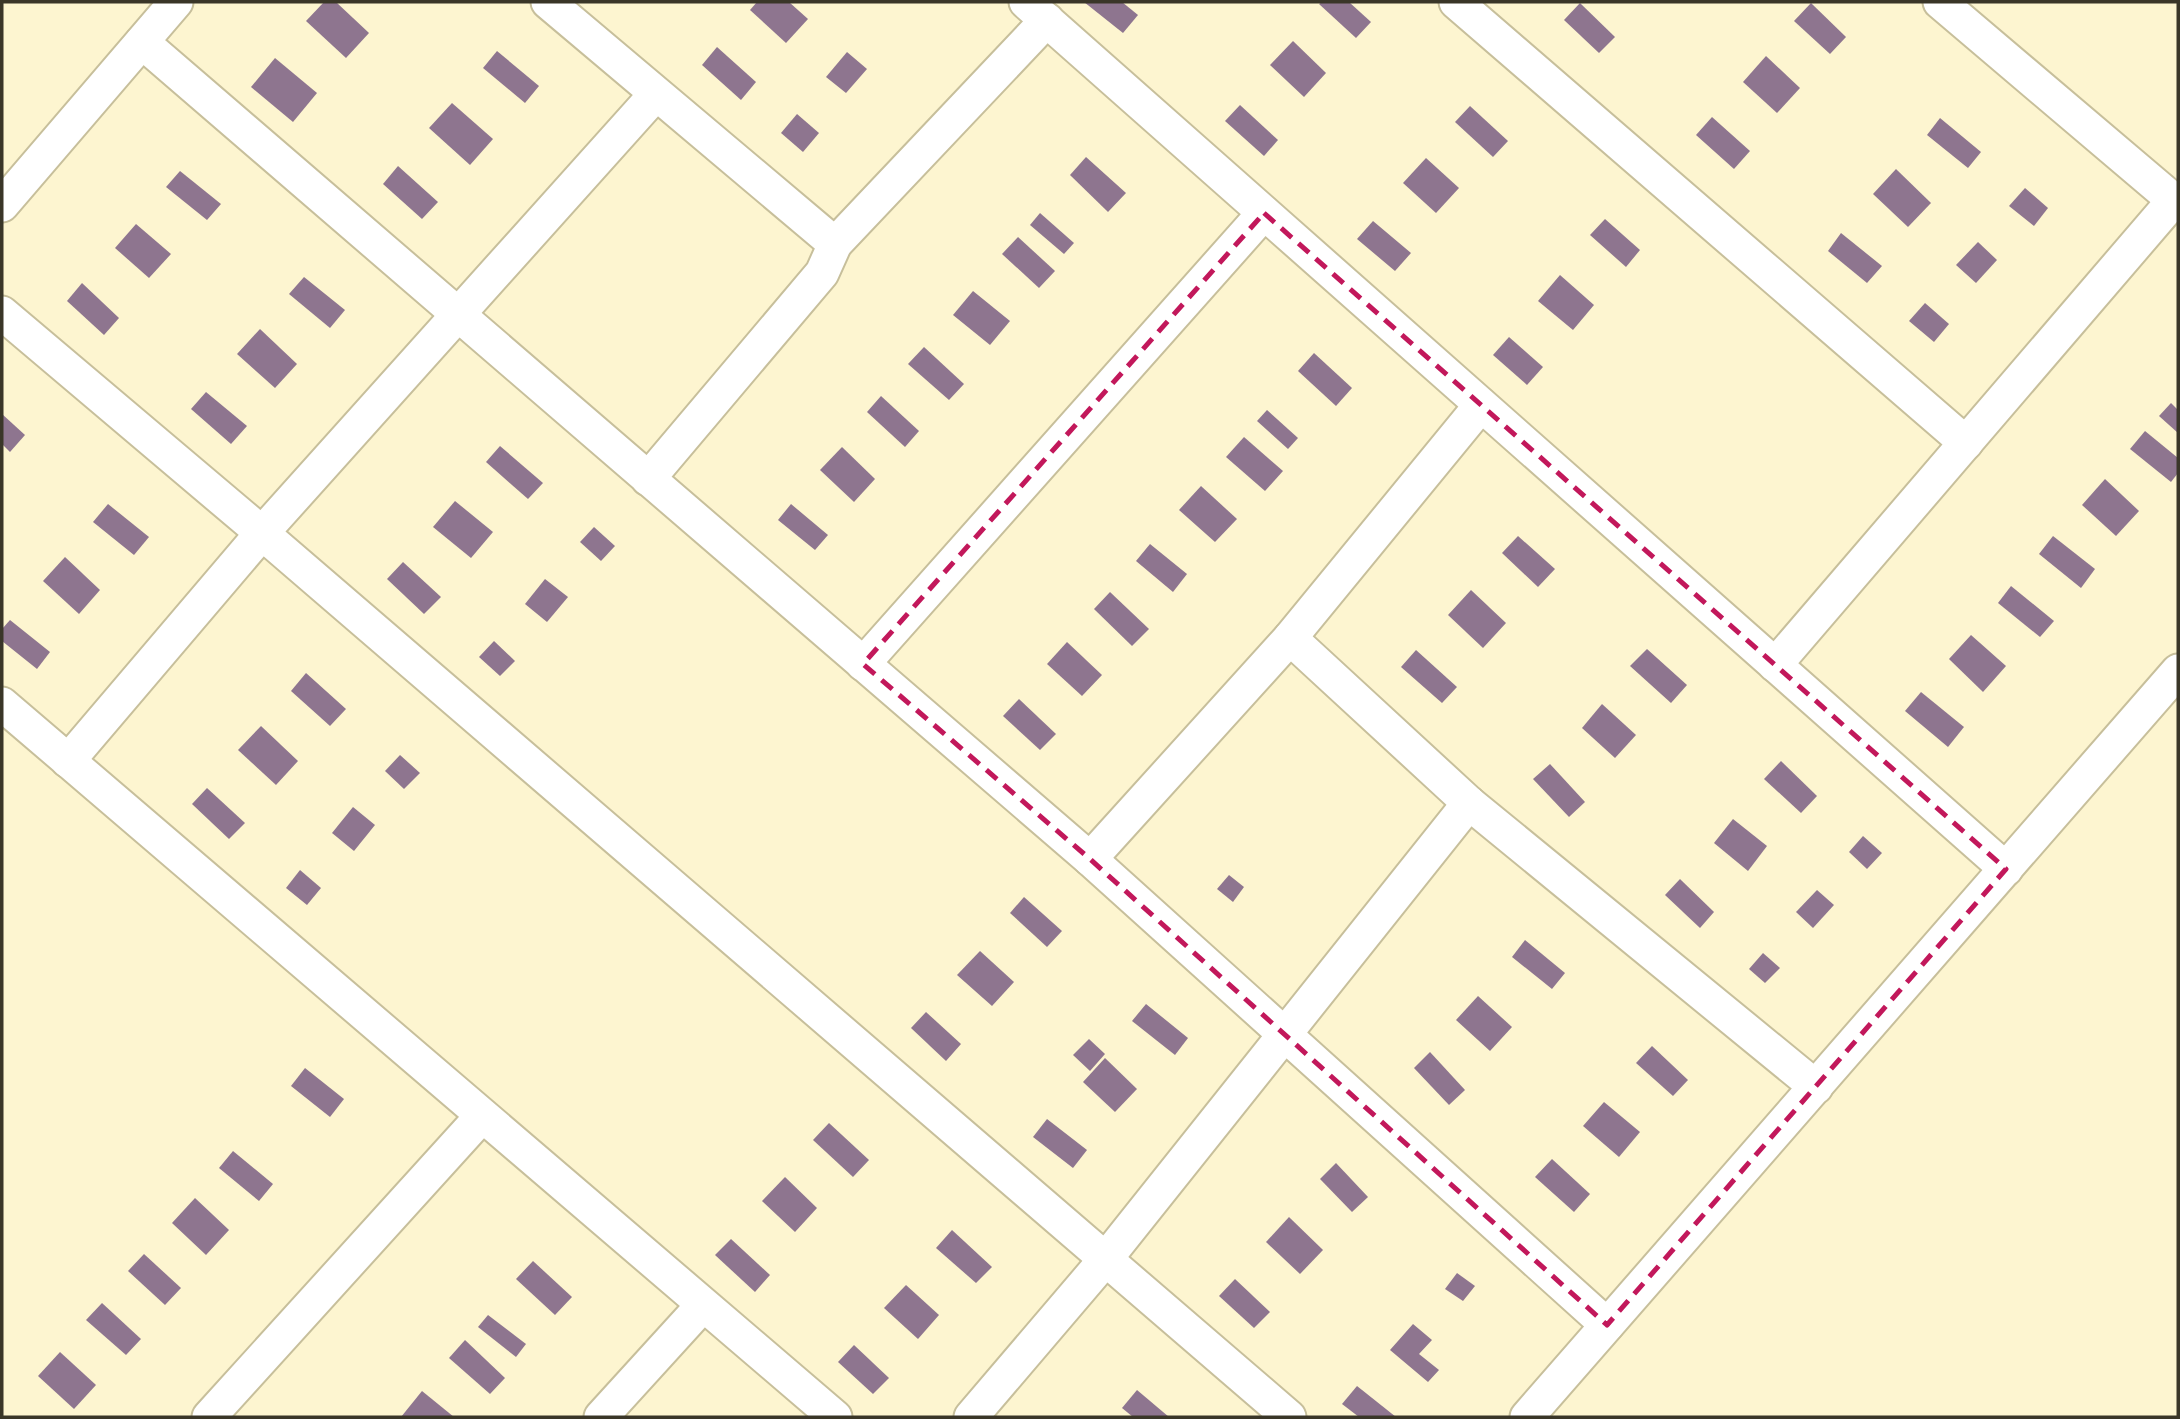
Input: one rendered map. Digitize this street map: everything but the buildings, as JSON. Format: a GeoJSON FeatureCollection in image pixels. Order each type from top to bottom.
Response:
{"type":"FeatureCollection","features":[{"type":"Feature","properties":{"kind":"street"},"geometry":{"type":"LineString","coordinates":[[2,205],[177,2]]}},
{"type":"Feature","properties":{"kind":"street"},"geometry":{"type":"LineString","coordinates":[[548,2],[655,95],[835,244]]}},
{"type":"Feature","properties":{"kind":"street"},"geometry":{"type":"LineString","coordinates":[[1456,2],[1966,443]]}},
{"type":"Feature","properties":{"kind":"street"},"geometry":{"type":"LineString","coordinates":[[1775,665],[2176,202],[1940,2]]}},
{"type":"Feature","properties":{"kind":"street"},"geometry":{"type":"LineString","coordinates":[[648,479],[822,273],[835,244],[1037,11],[2006,869]]}},
{"type":"Feature","properties":{"kind":"street"},"geometry":{"type":"LineString","coordinates":[[142,43],[1090,859],[1607,1325]]}},
{"type":"Feature","properties":{"kind":"street"},"geometry":{"type":"LineString","coordinates":[[68,761],[262,533],[655,95]]}},
{"type":"Feature","properties":{"kind":"street"},"geometry":{"type":"LineString","coordinates":[[863,664],[1264,213]]}},
{"type":"Feature","properties":{"kind":"street"},"geometry":{"type":"LineString","coordinates":[[2,313],[262,533],[1104,1261],[1289,1417]]}},
{"type":"Feature","properties":{"kind":"street"},"geometry":{"type":"LineString","coordinates":[[1090,859],[1290,638],[1481,405]]}},
{"type":"Feature","properties":{"kind":"street"},"geometry":{"type":"LineString","coordinates":[[1290,638],[1469,803],[1815,1087]]}},
{"type":"Feature","properties":{"kind":"street"},"geometry":{"type":"LineString","coordinates":[[1527,1417],[2178,671]]}},
{"type":"Feature","properties":{"kind":"street"},"geometry":{"type":"LineString","coordinates":[[2,704],[835,1417]]}},
{"type":"Feature","properties":{"kind":"street"},"geometry":{"type":"LineString","coordinates":[[971,1417],[1104,1261],[1469,803]]}},
{"type":"Feature","properties":{"kind":"street"},"geometry":{"type":"LineString","coordinates":[[209,1417],[482,1116]]}},
{"type":"Feature","properties":{"kind":"street"},"geometry":{"type":"LineString","coordinates":[[601,1417],[703,1305]]}},
{"type":"Feature","properties":{"kind":"highlighted area"},"geometry":{"type":"Polygon","coordinates":[[[1264,213],[2006,869],[1607,1325],[1090,859],[863,664],[1264,213]]]}}]}
